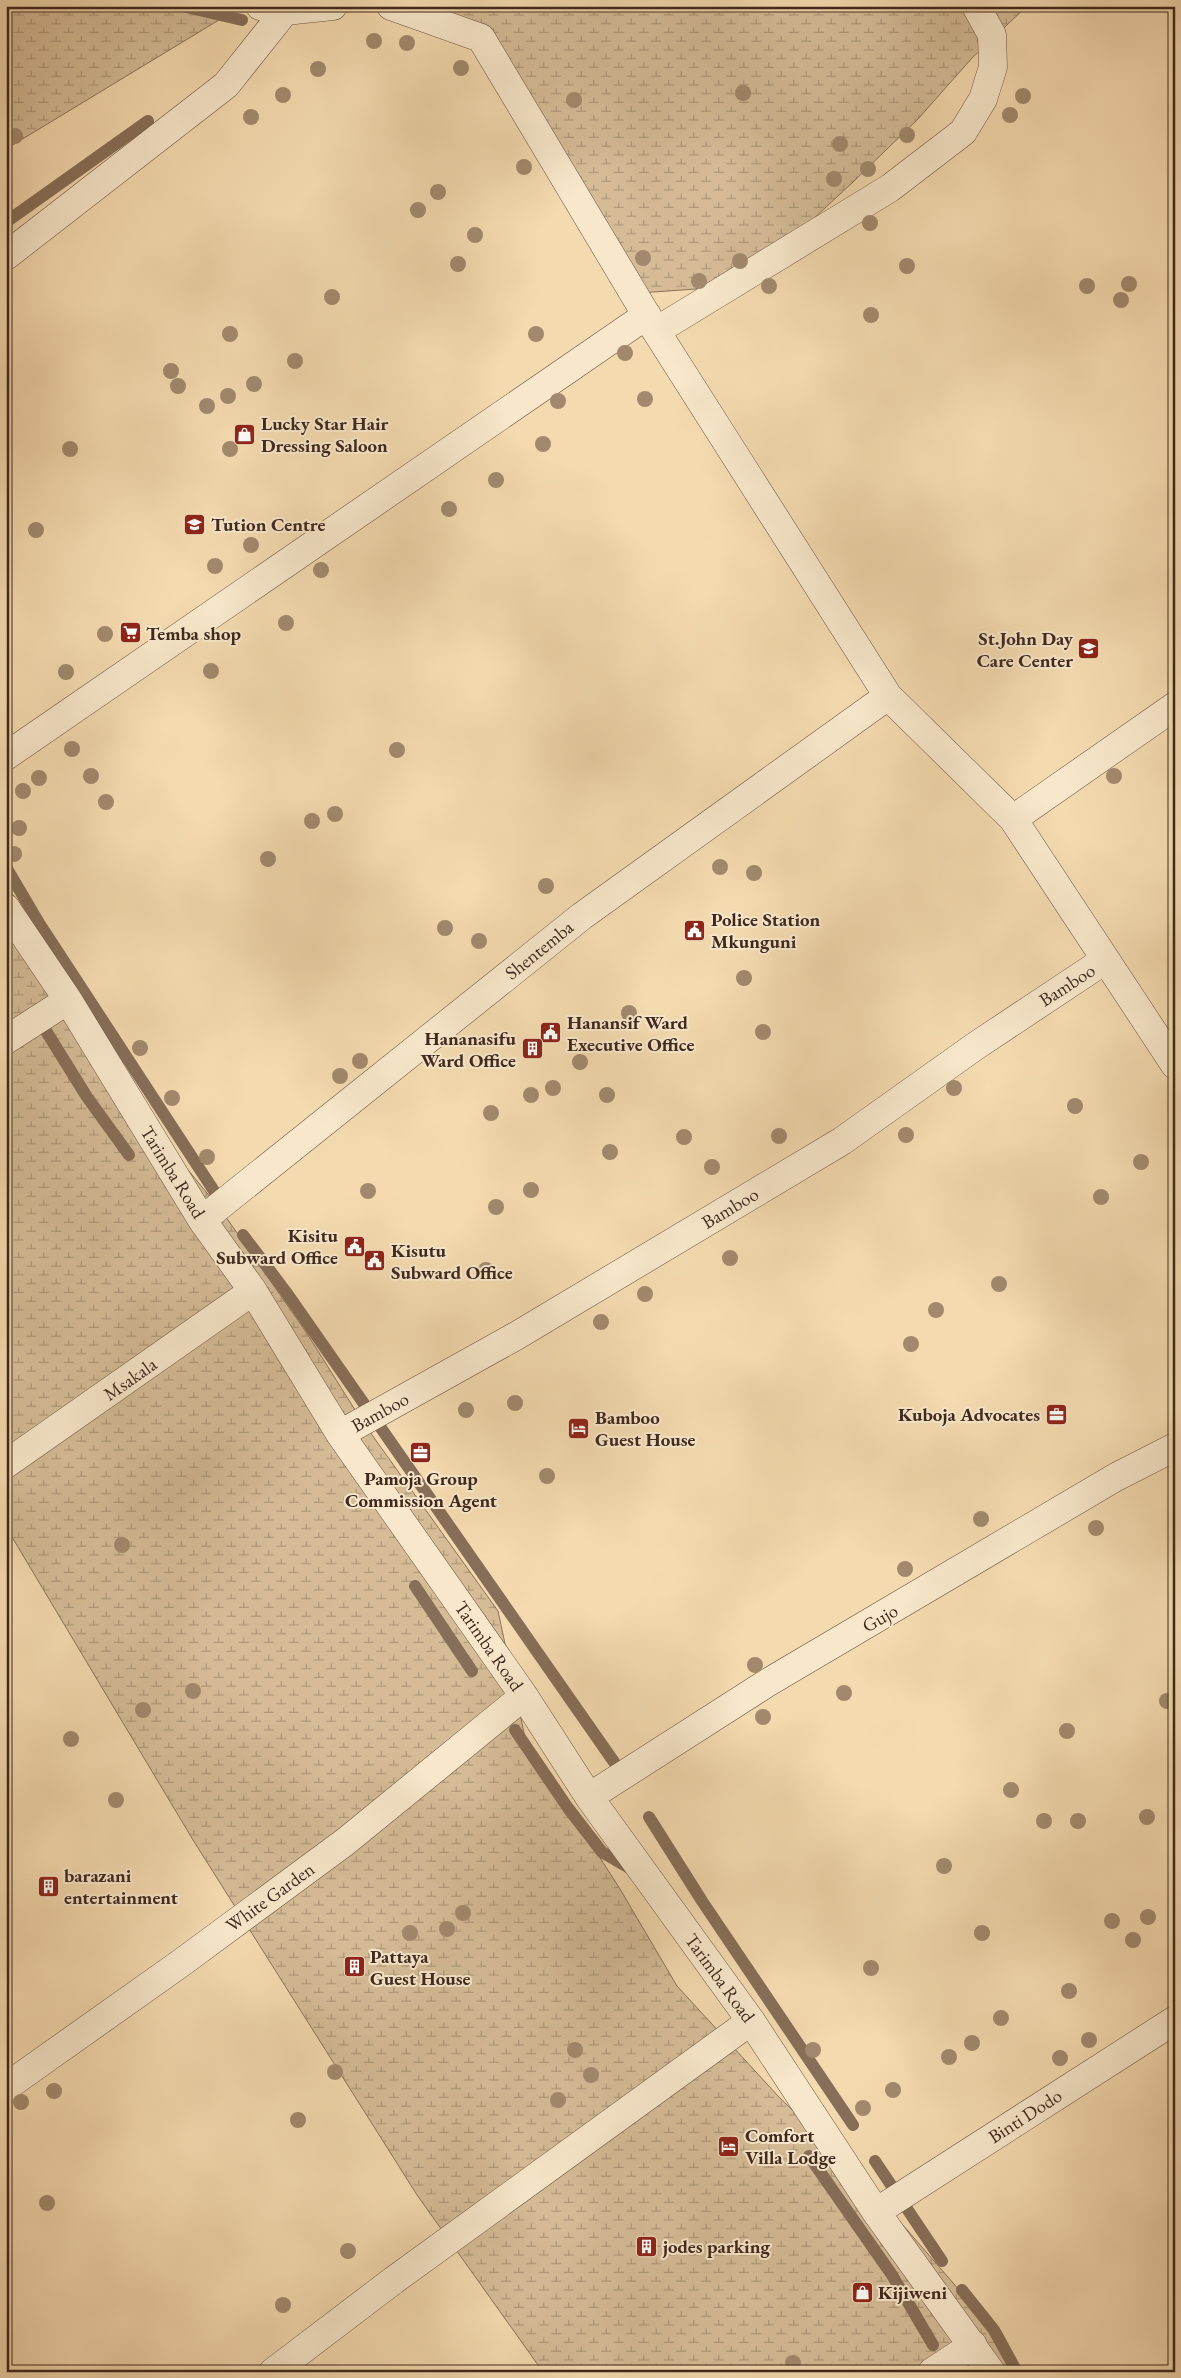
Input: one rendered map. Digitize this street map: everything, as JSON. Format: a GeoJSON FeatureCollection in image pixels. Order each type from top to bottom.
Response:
{"type":"FeatureCollection","features":[{"type":"Feature","properties":{"kind":"street"},"geometry":{"type":"LineString","coordinates":[[6,256],[226,85],[273,9],[333,6]]}},
{"type":"Feature","properties":{"kind":"street"},"geometry":{"type":"LineString","coordinates":[[391,6],[481,38],[652,323],[888,696],[1013,819],[1175,1065]]}},
{"type":"Feature","properties":{"kind":"street"},"geometry":{"type":"LineString","coordinates":[[6,756],[652,323],[890,188],[963,132],[982,99],[993,66],[992,35],[976,6]]}},
{"type":"Feature","properties":{"kind":"street","name":"Shentemba"},"geometry":{"type":"LineString","coordinates":[[202,1220],[582,916],[888,696]]}},
{"type":"Feature","properties":{"kind":"street"},"geometry":{"type":"LineString","coordinates":[[1013,819],[1175,706]]}},
{"type":"Feature","properties":{"kind":"street","name":"Tarimba Road"},"geometry":{"type":"LineString","coordinates":[[6,908],[68,1000],[202,1220],[253,1291],[340,1434],[524,1696],[589,1796],[752,2021],[876,2212],[991,2372]]}},
{"type":"Feature","properties":{"kind":"street","name":"Bamboo"},"geometry":{"type":"LineString","coordinates":[[340,1434],[516,1336],[842,1141],[976,1044],[1105,960]]}},
{"type":"Feature","properties":{"kind":"street"},"geometry":{"type":"LineString","coordinates":[[6,1040],[68,1000]]}},
{"type":"Feature","properties":{"kind":"street","name":"Msakala"},"geometry":{"type":"LineString","coordinates":[[6,1464],[253,1291]]}},
{"type":"Feature","properties":{"kind":"street","name":"Gujo"},"geometry":{"type":"LineString","coordinates":[[589,1796],[767,1683],[1116,1478],[1175,1447]]}},
{"type":"Feature","properties":{"kind":"street","name":"White Garden"},"geometry":{"type":"LineString","coordinates":[[6,2087],[165,1974],[345,1842],[524,1696]]}},
{"type":"Feature","properties":{"kind":"street","name":"Binti Dodo"},"geometry":{"type":"LineString","coordinates":[[876,2212],[1175,2020]]}},
{"type":"Feature","properties":{"kind":"street"},"geometry":{"type":"LineString","coordinates":[[273,2372],[394,2280],[752,2021]]}},
{"type":"Feature","properties":{"kind":"street"},"geometry":{"type":"LineString","coordinates":[[932,2372],[973,2345]]}},
{"type":"Feature","properties":{"kind":"green space"},"geometry":{"type":"Polygon","coordinates":[[[6,6],[242,6],[6,149],[6,6]]]}},
{"type":"Feature","properties":{"kind":"green space"},"geometry":{"type":"Polygon","coordinates":[[[439,6],[1027,6],[972,58],[918,119],[772,257],[696,289],[639,293],[478,48],[439,6]]]}},
{"type":"Feature","properties":{"kind":"green space"},"geometry":{"type":"Polygon","coordinates":[[[6,886],[59,957],[124,1080],[174,1153],[221,1210],[306,1332],[362,1421],[498,1611],[526,1742],[620,1889],[677,1986],[778,2096],[862,2178],[967,2299],[1024,2372],[543,2372],[417,2195],[193,1840],[6,1527],[6,886]]]}},
{"type":"Feature","properties":{"kind":"waterway"},"geometry":{"type":"LineString","coordinates":[[182,6],[242,20]]}},
{"type":"Feature","properties":{"kind":"waterway"},"geometry":{"type":"LineString","coordinates":[[6,222],[148,121]]}},
{"type":"Feature","properties":{"kind":"waterway"},"geometry":{"type":"LineString","coordinates":[[6,867],[39,923],[216,1194]]}},
{"type":"Feature","properties":{"kind":"waterway"},"geometry":{"type":"LineString","coordinates":[[41,1023],[87,1097],[129,1155]]}},
{"type":"Feature","properties":{"kind":"waterway"},"geometry":{"type":"LineString","coordinates":[[243,1235],[286,1292],[614,1762]]}},
{"type":"Feature","properties":{"kind":"waterway"},"geometry":{"type":"LineString","coordinates":[[415,1586],[472,1671]]}},
{"type":"Feature","properties":{"kind":"waterway"},"geometry":{"type":"LineString","coordinates":[[515,1730],[568,1808],[602,1852],[633,1870]]}},
{"type":"Feature","properties":{"kind":"waterway"},"geometry":{"type":"LineString","coordinates":[[649,1817],[702,1901],[853,2125]]}},
{"type":"Feature","properties":{"kind":"waterway"},"geometry":{"type":"LineString","coordinates":[[809,2156],[892,2275],[933,2345]]}},
{"type":"Feature","properties":{"kind":"waterway"},"geometry":{"type":"LineString","coordinates":[[875,2161],[942,2261]]}},
{"type":"Feature","properties":{"kind":"waterway"},"geometry":{"type":"LineString","coordinates":[[962,2290],[994,2330],[1017,2372]]}},
{"type":"Feature","properties":{"kind":"place","name":"Lucky Star Hair Dressing Saloon"},"geometry":{"type":"Point","coordinates":[245,434]}},
{"type":"Feature","properties":{"kind":"place","name":"Tution Centre"},"geometry":{"type":"Point","coordinates":[195,524]}},
{"type":"Feature","properties":{"kind":"place","name":"Temba shop"},"geometry":{"type":"Point","coordinates":[130,633]}},
{"type":"Feature","properties":{"kind":"place","name":"St.John Day Care Center"},"geometry":{"type":"Point","coordinates":[1089,649]}},
{"type":"Feature","properties":{"kind":"place","name":"Police Station Mkunguni"},"geometry":{"type":"Point","coordinates":[695,930]}},
{"type":"Feature","properties":{"kind":"place","name":"Hanansif Ward Executive Office"},"geometry":{"type":"Point","coordinates":[551,1033]}},
{"type":"Feature","properties":{"kind":"place","name":"Hananasifu Ward Office"},"geometry":{"type":"Point","coordinates":[532,1049]}},
{"type":"Feature","properties":{"kind":"place","name":"Kisitu Subward Office"},"geometry":{"type":"Point","coordinates":[354,1246]}},
{"type":"Feature","properties":{"kind":"place","name":"Kisutu Subward Office"},"geometry":{"type":"Point","coordinates":[375,1261]}},
{"type":"Feature","properties":{"kind":"place","name":"Kuboja Advocates"},"geometry":{"type":"Point","coordinates":[1056,1414]}},
{"type":"Feature","properties":{"kind":"place","name":"Bamboo Guest House"},"geometry":{"type":"Point","coordinates":[579,1428]}},
{"type":"Feature","properties":{"kind":"place","name":"Pamoja Group Commission Agent"},"geometry":{"type":"Point","coordinates":[421,1452]}},
{"type":"Feature","properties":{"kind":"place","name":"barazani entertainment"},"geometry":{"type":"Point","coordinates":[48,1886]}},
{"type":"Feature","properties":{"kind":"place","name":"Pattaya Guest House"},"geometry":{"type":"Point","coordinates":[354,1967]}},
{"type":"Feature","properties":{"kind":"place","name":"Comfort Villa Lodge"},"geometry":{"type":"Point","coordinates":[729,2146]}},
{"type":"Feature","properties":{"kind":"place","name":"jodes parking"},"geometry":{"type":"Point","coordinates":[647,2246]}},
{"type":"Feature","properties":{"kind":"place","name":"Kijiweni"},"geometry":{"type":"Point","coordinates":[862,2292]}}]}
